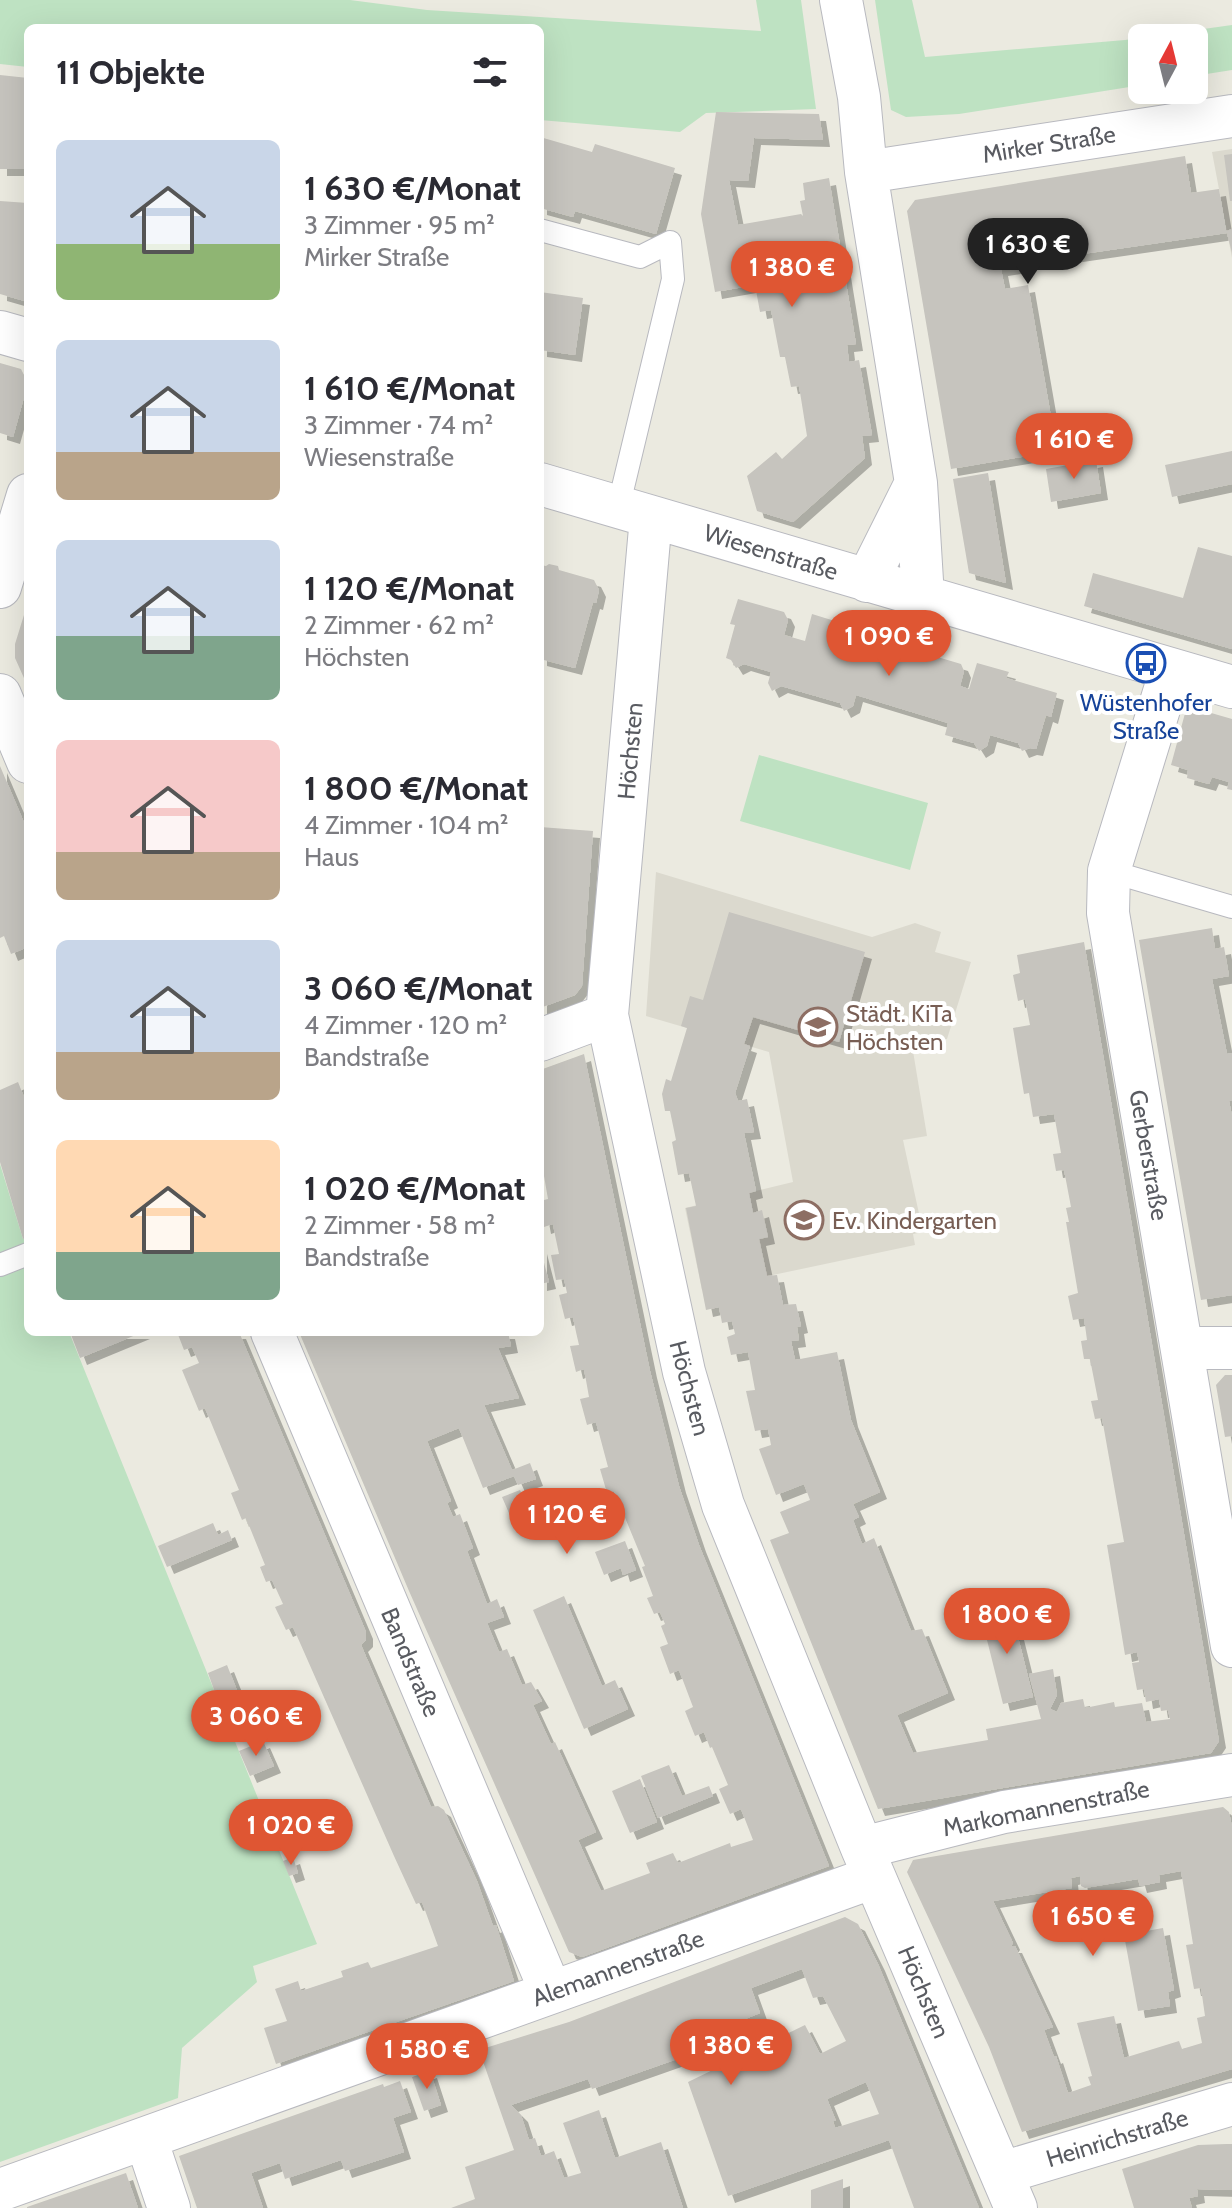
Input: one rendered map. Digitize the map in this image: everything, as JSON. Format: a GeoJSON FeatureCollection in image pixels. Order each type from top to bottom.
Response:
{"type":"FeatureCollection","features":[{"type":"Feature","properties":{"kind":"street"},"geometry":{"type":"LineString","coordinates":[[841,0],[859,97],[866,172],[916,483],[923,597]]}},
{"type":"Feature","properties":{"kind":"street","name":"Mirker Straße"},"geometry":{"type":"LineString","coordinates":[[866,172],[1232,116]]}},
{"type":"Feature","properties":{"kind":"street"},"geometry":{"type":"LineString","coordinates":[[0,332],[24,339]]}},
{"type":"Feature","properties":{"kind":"street"},"geometry":{"type":"LineString","coordinates":[[867,581],[916,483]]}},
{"type":"Feature","properties":{"kind":"street","name":"Wiesenstraße"},"geometry":{"type":"LineString","coordinates":[[544,485],[1232,687]]}},
{"type":"Feature","properties":{"kind":"street"},"geometry":{"type":"LineString","coordinates":[[0,587],[24,508]]}},
{"type":"Feature","properties":{"kind":"street","name":"Höchsten"},"geometry":{"type":"LineString","coordinates":[[634,512],[607,1015],[684,1372],[723,1505],[868,1862],[1009,2190]]}},
{"type":"Feature","properties":{"kind":"street","name":"Gerberstraße"},"geometry":{"type":"LineString","coordinates":[[1171,670],[1109,871],[1108,913],[1232,1646]]}},
{"type":"Feature","properties":{"kind":"street"},"geometry":{"type":"LineString","coordinates":[[0,695],[24,752]]}},
{"type":"Feature","properties":{"kind":"street"},"geometry":{"type":"LineString","coordinates":[[544,1039],[607,1015]]}},
{"type":"Feature","properties":{"kind":"street","name":"Bandstraße"},"geometry":{"type":"LineString","coordinates":[[274,1336],[551,1992]]}},
{"type":"Feature","properties":{"kind":"street"},"geometry":{"type":"LineString","coordinates":[[1182,1348],[1232,1348]]}},
{"type":"Feature","properties":{"kind":"street","name":"Markomannenstraße"},"geometry":{"type":"LineString","coordinates":[[868,1862],[1004,1812],[1232,1775]]}},
{"type":"Feature","properties":{"kind":"street","name":"Alemannenstraße"},"geometry":{"type":"LineString","coordinates":[[0,2190],[551,1992],[868,1862]]}},
{"type":"Feature","properties":{"kind":"street","name":"Heinrichstraße"},"geometry":{"type":"LineString","coordinates":[[1009,2190],[1232,2104]]}},
{"type":"Feature","properties":{"kind":"street"},"geometry":{"type":"LineString","coordinates":[[146,2139],[169,2208]]}},
{"type":"Feature","properties":{"kind":"lane"},"geometry":{"type":"LineString","coordinates":[[544,231],[640,257],[670,242],[673,279],[634,512]]}},
{"type":"Feature","properties":{"kind":"lane"},"geometry":{"type":"LineString","coordinates":[[1109,871],[1232,907]]}},
{"type":"Feature","properties":{"kind":"lane"},"geometry":{"type":"LineString","coordinates":[[0,1265],[24,1256]]}},
{"type":"Feature","properties":{"kind":"shaded area"},"geometry":{"type":"Polygon","coordinates":[[[1232,149],[1232,258],[1212,152],[1232,149]]]}},
{"type":"Feature","properties":{"kind":"shaded area","name":"Städt. KiTa Höchsten"},"geometry":{"type":"Polygon","coordinates":[[[656,872],[872,937],[915,923],[941,932],[935,952],[971,962],[947,1039],[912,1045],[927,1136],[903,1140],[923,1232],[913,1234],[915,1245],[702,1290],[685,1208],[793,1182],[769,1052],[646,1016],[656,872]]]}},
{"type":"Feature","properties":{"kind":"green space"},"geometry":{"type":"Polygon","coordinates":[[[0,0],[350,0],[427,10],[761,31],[756,0],[801,0],[816,109],[706,113],[680,132],[544,120],[544,24],[24,24],[24,67],[0,64],[0,0]]]}},
{"type":"Feature","properties":{"kind":"green space"},"geometry":{"type":"Polygon","coordinates":[[[875,0],[912,0],[925,57],[1128,40],[1128,87],[959,114],[906,117],[891,110],[875,0]]]}},
{"type":"Feature","properties":{"kind":"green space"},"geometry":{"type":"Polygon","coordinates":[[[1232,25],[1232,70],[1208,74],[1208,28],[1232,25]]]}},
{"type":"Feature","properties":{"kind":"green space"},"geometry":{"type":"Polygon","coordinates":[[[759,755],[928,803],[910,870],[740,821],[759,755]]]}},
{"type":"Feature","properties":{"kind":"green space"},"geometry":{"type":"Polygon","coordinates":[[[0,1164],[24,1239],[24,1336],[71,1336],[317,1944],[253,1966],[257,1982],[182,2048],[178,2098],[0,2162],[0,1164]]]}},
{"type":"Feature","properties":{"kind":"building"},"geometry":{"type":"Polygon","coordinates":[[[0,75],[24,78],[24,169],[0,169],[0,75]]]}},
{"type":"Feature","properties":{"kind":"building"},"geometry":{"type":"Polygon","coordinates":[[[716,112],[819,114],[823,140],[754,138],[748,181],[729,180],[738,225],[803,216],[800,201],[805,200],[803,183],[829,178],[856,344],[847,345],[849,362],[859,360],[872,435],[862,436],[865,458],[793,522],[757,511],[747,476],[776,452],[782,459],[807,436],[799,386],[791,387],[785,357],[780,357],[771,310],[760,312],[755,285],[715,292],[701,214],[716,112]]]}},
{"type":"Feature","properties":{"kind":"building"},"geometry":{"type":"Polygon","coordinates":[[[544,138],[592,152],[595,144],[675,168],[656,234],[575,211],[573,217],[544,209],[544,138]]]}},
{"type":"Feature","properties":{"kind":"building"},"geometry":{"type":"Polygon","coordinates":[[[1232,154],[1232,201],[1230,201],[1224,155],[1232,154]]]}},
{"type":"Feature","properties":{"kind":"building"},"geometry":{"type":"Polygon","coordinates":[[[1185,156],[1191,193],[1219,189],[1226,231],[1232,229],[1232,253],[1227,233],[1014,264],[1014,267],[1001,269],[1005,289],[1028,285],[1057,451],[951,469],[907,211],[915,200],[1185,156]]]}},
{"type":"Feature","properties":{"kind":"building"},"geometry":{"type":"Polygon","coordinates":[[[0,201],[24,203],[24,301],[0,294],[0,201]]]}},
{"type":"Feature","properties":{"kind":"building"},"geometry":{"type":"Polygon","coordinates":[[[544,293],[583,298],[575,355],[544,351],[544,293]]]}},
{"type":"Feature","properties":{"kind":"building"},"geometry":{"type":"Polygon","coordinates":[[[0,363],[21,369],[24,397],[13,437],[0,433],[0,363]]]}},
{"type":"Feature","properties":{"kind":"building"},"geometry":{"type":"Polygon","coordinates":[[[1232,451],[1232,484],[1172,497],[1165,465],[1232,451]]]}},
{"type":"Feature","properties":{"kind":"building"},"geometry":{"type":"Polygon","coordinates":[[[1096,460],[1101,493],[1051,502],[1046,469],[1096,460]]]}},
{"type":"Feature","properties":{"kind":"building"},"geometry":{"type":"Polygon","coordinates":[[[988,473],[1006,583],[969,573],[953,479],[988,473]]]}},
{"type":"Feature","properties":{"kind":"building"},"geometry":{"type":"Polygon","coordinates":[[[1198,547],[1232,556],[1232,649],[1084,606],[1093,573],[1183,598],[1198,547]]]}},
{"type":"Feature","properties":{"kind":"building"},"geometry":{"type":"Polygon","coordinates":[[[546,566],[558,566],[559,570],[594,580],[599,590],[575,668],[544,660],[546,566]]]}},
{"type":"Feature","properties":{"kind":"building"},"geometry":{"type":"Polygon","coordinates":[[[738,599],[784,612],[788,620],[784,635],[805,641],[812,614],[851,626],[845,652],[866,659],[869,644],[877,639],[961,664],[964,671],[960,686],[969,689],[977,663],[1009,672],[1006,678],[1057,693],[1051,717],[1046,715],[1036,749],[1022,751],[1018,743],[990,735],[987,746],[979,751],[974,743],[945,735],[948,723],[856,695],[853,706],[844,711],[840,703],[781,686],[772,691],[768,683],[771,672],[744,664],[736,668],[726,658],[735,625],[730,624],[738,599]]]}},
{"type":"Feature","properties":{"kind":"building"},"geometry":{"type":"Polygon","coordinates":[[[24,615],[24,678],[15,658],[15,644],[24,615]]]}},
{"type":"Feature","properties":{"kind":"building"},"geometry":{"type":"Polygon","coordinates":[[[1187,706],[1232,719],[1232,790],[1227,789],[1229,782],[1212,777],[1209,784],[1187,778],[1188,770],[1171,765],[1187,706]]]}},
{"type":"Feature","properties":{"kind":"building"},"geometry":{"type":"Polygon","coordinates":[[[0,766],[24,823],[24,949],[11,954],[4,936],[0,938],[0,766]]]}},
{"type":"Feature","properties":{"kind":"building"},"geometry":{"type":"Polygon","coordinates":[[[544,827],[593,831],[582,986],[575,995],[544,1007],[544,827]]]}},
{"type":"Feature","properties":{"kind":"building"},"geometry":{"type":"Polygon","coordinates":[[[729,912],[865,952],[839,1042],[753,1017],[744,1044],[750,1046],[735,1093],[738,1101],[747,1099],[754,1132],[744,1133],[756,1191],[749,1193],[753,1213],[762,1210],[768,1237],[759,1239],[767,1276],[777,1275],[783,1305],[796,1304],[801,1326],[797,1327],[799,1340],[791,1341],[795,1360],[837,1352],[851,1420],[880,1492],[853,1504],[859,1517],[853,1520],[862,1544],[874,1538],[911,1631],[922,1629],[948,1693],[897,1715],[913,1753],[988,1740],[986,1729],[1041,1719],[1029,1674],[1053,1669],[1057,1695],[1050,1709],[1057,1712],[1061,1703],[1083,1699],[1085,1708],[1114,1702],[1115,1707],[1142,1703],[1146,1722],[1170,1719],[1168,1710],[1161,1711],[1159,1699],[1146,1702],[1144,1689],[1137,1690],[1132,1663],[1139,1662],[1137,1652],[1125,1655],[1107,1545],[1124,1542],[1102,1418],[1095,1419],[1091,1401],[1098,1400],[1090,1359],[1084,1359],[1081,1341],[1087,1340],[1084,1318],[1073,1320],[1068,1296],[1078,1293],[1066,1222],[1069,1222],[1066,1208],[1071,1207],[1064,1170],[1056,1171],[1053,1154],[1061,1153],[1054,1114],[1033,1117],[1029,1093],[1024,1094],[1013,1028],[1030,1025],[1025,999],[1018,1001],[1013,975],[1020,973],[1017,955],[1084,942],[1219,1741],[1211,1753],[878,1809],[770,1540],[789,1533],[780,1512],[810,1500],[804,1484],[776,1495],[759,1449],[771,1445],[768,1429],[755,1431],[746,1391],[755,1390],[748,1352],[731,1355],[727,1337],[735,1334],[732,1321],[722,1323],[719,1307],[706,1310],[686,1208],[696,1206],[689,1173],[678,1175],[672,1142],[676,1140],[670,1111],[665,1111],[662,1094],[666,1079],[671,1081],[687,1028],[681,1026],[690,996],[703,1000],[729,912]]]}},
{"type":"Feature","properties":{"kind":"building"},"geometry":{"type":"Polygon","coordinates":[[[1212,928],[1215,949],[1224,947],[1229,976],[1212,979],[1227,1054],[1232,1053],[1232,1100],[1229,1101],[1232,1116],[1232,1295],[1201,1300],[1139,940],[1212,928]]]}},
{"type":"Feature","properties":{"kind":"building"},"geometry":{"type":"Polygon","coordinates":[[[584,1054],[650,1371],[679,1486],[699,1545],[829,1866],[582,1957],[569,1952],[409,1591],[301,1336],[509,1336],[511,1346],[498,1348],[519,1398],[484,1405],[512,1470],[530,1463],[536,1479],[518,1485],[514,1476],[483,1488],[459,1428],[427,1441],[451,1501],[447,1503],[453,1517],[460,1514],[473,1548],[467,1551],[487,1604],[497,1599],[504,1617],[487,1623],[499,1652],[507,1649],[522,1685],[531,1682],[542,1701],[533,1705],[551,1744],[555,1742],[596,1832],[578,1840],[601,1891],[650,1873],[646,1863],[673,1853],[678,1863],[730,1843],[731,1847],[753,1840],[741,1809],[730,1814],[719,1789],[728,1785],[704,1732],[695,1736],[685,1711],[693,1707],[679,1670],[670,1674],[660,1647],[668,1644],[661,1626],[665,1624],[660,1612],[654,1614],[647,1598],[653,1596],[642,1567],[645,1566],[614,1491],[607,1493],[600,1469],[608,1467],[596,1422],[587,1425],[580,1399],[589,1397],[584,1369],[576,1372],[570,1346],[579,1345],[573,1317],[565,1319],[559,1295],[567,1293],[564,1279],[556,1280],[551,1255],[559,1254],[553,1224],[544,1227],[544,1200],[548,1199],[544,1176],[544,1069],[584,1054]]]}},
{"type":"Feature","properties":{"kind":"building"},"geometry":{"type":"Polygon","coordinates":[[[18,1082],[24,1097],[23,1239],[0,1162],[0,1090],[18,1082]]]}},
{"type":"Feature","properties":{"kind":"building"},"geometry":{"type":"Polygon","coordinates":[[[544,1263],[549,1282],[544,1283],[544,1263]]]}},
{"type":"Feature","properties":{"kind":"building"},"geometry":{"type":"Polygon","coordinates":[[[72,1336],[133,1336],[80,1358],[72,1336]]]}},
{"type":"Feature","properties":{"kind":"building"},"geometry":{"type":"Polygon","coordinates":[[[179,1336],[241,1336],[366,1632],[366,1640],[361,1645],[431,1807],[438,1806],[444,1810],[477,1881],[493,1926],[496,1925],[514,1981],[276,2064],[264,2028],[287,2021],[275,1989],[298,1981],[301,1991],[343,1977],[341,1971],[368,1962],[371,1968],[438,1946],[422,1902],[416,1904],[293,1627],[286,1630],[275,1607],[283,1604],[272,1580],[266,1582],[260,1567],[265,1565],[246,1518],[242,1520],[231,1493],[239,1490],[205,1408],[199,1411],[182,1370],[199,1363],[192,1347],[184,1350],[179,1336]]]}},
{"type":"Feature","properties":{"kind":"building"},"geometry":{"type":"Polygon","coordinates":[[[1225,1375],[1232,1375],[1232,1436],[1225,1437],[1216,1385],[1225,1375]]]}},
{"type":"Feature","properties":{"kind":"building"},"geometry":{"type":"Polygon","coordinates":[[[520,1490],[533,1519],[515,1527],[502,1497],[520,1490]]]}},
{"type":"Feature","properties":{"kind":"building"},"geometry":{"type":"Polygon","coordinates":[[[213,1523],[218,1535],[228,1530],[232,1540],[167,1567],[158,1546],[213,1523]]]}},
{"type":"Feature","properties":{"kind":"building"},"geometry":{"type":"Polygon","coordinates":[[[625,1541],[636,1570],[623,1575],[621,1568],[604,1575],[595,1552],[625,1541]]]}},
{"type":"Feature","properties":{"kind":"building"},"geometry":{"type":"Polygon","coordinates":[[[564,1596],[602,1686],[615,1680],[628,1709],[584,1729],[533,1610],[564,1596]]]}},
{"type":"Feature","properties":{"kind":"building"},"geometry":{"type":"Polygon","coordinates":[[[1011,1609],[1033,1697],[1003,1704],[981,1616],[1011,1609]]]}},
{"type":"Feature","properties":{"kind":"building"},"geometry":{"type":"Polygon","coordinates":[[[227,1665],[238,1693],[218,1701],[208,1673],[227,1665]]]}},
{"type":"Feature","properties":{"kind":"building"},"geometry":{"type":"Polygon","coordinates":[[[263,1741],[274,1766],[250,1776],[239,1751],[263,1741]]]}},
{"type":"Feature","properties":{"kind":"building"},"geometry":{"type":"Polygon","coordinates":[[[669,1765],[682,1796],[709,1786],[713,1796],[658,1818],[641,1776],[669,1765]]]}},
{"type":"Feature","properties":{"kind":"building"},"geometry":{"type":"Polygon","coordinates":[[[640,1779],[657,1822],[630,1833],[612,1791],[640,1779]]]}},
{"type":"Feature","properties":{"kind":"building"},"geometry":{"type":"Polygon","coordinates":[[[1223,1807],[1229,1812],[1232,1827],[1232,2069],[1022,2132],[989,2047],[907,1872],[913,1860],[1223,1807]],[[1181,1871],[1159,1875],[1160,1882],[1140,1886],[1138,1879],[1085,1888],[1081,1886],[1080,1876],[1071,1878],[1072,1888],[993,1901],[1013,1943],[1011,1946],[1015,1946],[1053,2027],[1044,2030],[1068,2093],[1091,2085],[1088,2077],[1092,2076],[1077,2023],[1114,2016],[1124,2058],[1179,2041],[1182,2049],[1202,2043],[1197,2018],[1205,2016],[1201,1988],[1194,1989],[1186,1945],[1193,1944],[1181,1871]]]}},
{"type":"Feature","properties":{"kind":"building"},"geometry":{"type":"Polygon","coordinates":[[[293,1857],[298,1873],[289,1876],[283,1861],[293,1857]]]}},
{"type":"Feature","properties":{"kind":"building"},"geometry":{"type":"Polygon","coordinates":[[[845,1917],[858,1924],[878,1964],[979,2208],[914,2208],[889,2140],[728,2196],[688,2082],[805,2025],[820,2054],[846,2041],[823,1996],[813,1998],[802,1969],[751,1988],[760,2013],[676,2047],[680,2058],[592,2089],[588,2079],[511,2105],[521,2115],[529,2140],[535,2138],[541,2156],[554,2151],[564,2178],[581,2173],[563,2123],[599,2110],[615,2158],[661,2142],[683,2208],[451,2208],[475,2199],[465,2167],[514,2150],[479,2050],[569,2022],[845,1917]],[[866,2082],[827,2099],[836,2121],[833,2121],[835,2128],[879,2114],[866,2082]]]}},
{"type":"Feature","properties":{"kind":"building"},"geometry":{"type":"Polygon","coordinates":[[[1163,1928],[1174,1990],[1168,1992],[1170,2006],[1138,2011],[1124,1935],[1163,1928]]]}},
{"type":"Feature","properties":{"kind":"building"},"geometry":{"type":"Polygon","coordinates":[[[430,2071],[441,2105],[424,2111],[412,2077],[430,2071]]]}},
{"type":"Feature","properties":{"kind":"building"},"geometry":{"type":"Polygon","coordinates":[[[400,2081],[411,2112],[393,2118],[404,2152],[345,2171],[341,2160],[285,2179],[280,2163],[251,2173],[263,2208],[197,2208],[179,2156],[383,2084],[384,2087],[400,2081]]]}},
{"type":"Feature","properties":{"kind":"building"},"geometry":{"type":"Polygon","coordinates":[[[1232,2144],[1232,2190],[1197,2189],[1198,2196],[1189,2198],[1192,2208],[1134,2208],[1122,2169],[1198,2145],[1232,2144]]]}},
{"type":"Feature","properties":{"kind":"building"},"geometry":{"type":"Polygon","coordinates":[[[126,2173],[138,2208],[27,2208],[27,2207],[126,2173]]]}},
{"type":"Feature","properties":{"kind":"building"},"geometry":{"type":"Polygon","coordinates":[[[843,2179],[843,2208],[811,2208],[811,2190],[843,2179]]]}},
{"type":"Feature","properties":{"kind":"place","name":"Wüstenhofer Straße"},"geometry":{"type":"Point","coordinates":[1146,663]}},
{"type":"Feature","properties":{"kind":"place","name":"Städt. KiTa Höchsten"},"geometry":{"type":"Point","coordinates":[818,1027]}},
{"type":"Feature","properties":{"kind":"place","name":"Ev. Kindergarten"},"geometry":{"type":"Point","coordinates":[804,1220]}}]}
